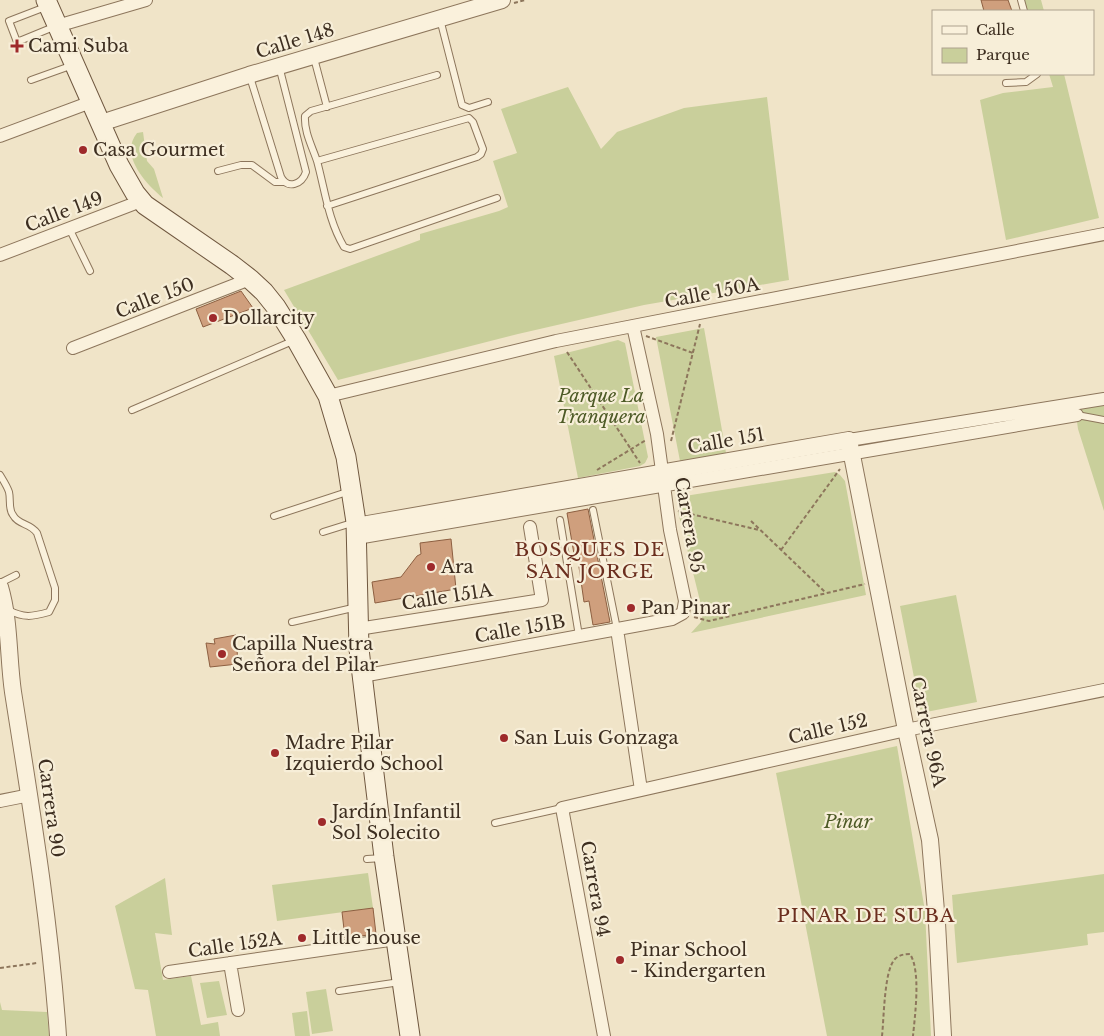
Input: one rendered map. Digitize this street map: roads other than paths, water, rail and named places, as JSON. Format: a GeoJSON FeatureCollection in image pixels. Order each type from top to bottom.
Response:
{"type":"FeatureCollection","features":[{"type":"Feature","properties":{"kind":"main road"},"geometry":{"type":"LineString","coordinates":[[47,3],[118,165],[141,201],[250,279],[276,307],[328,396],[346,457],[356,529],[358,629],[375,858],[396,939],[410,1036]]}},
{"type":"Feature","properties":{"kind":"street"},"geometry":{"type":"LineString","coordinates":[[57,26],[146,0]]}},
{"type":"Feature","properties":{"kind":"street","name":"Calle 148"},"geometry":{"type":"LineString","coordinates":[[101,123],[249,75],[502,0]]}},
{"type":"Feature","properties":{"kind":"street"},"geometry":{"type":"LineString","coordinates":[[0,136],[91,102]]}},
{"type":"Feature","properties":{"kind":"street","name":"Calle 149"},"geometry":{"type":"LineString","coordinates":[[0,255],[70,230],[141,201]]}},
{"type":"Feature","properties":{"kind":"street","name":"Calle 150A"},"geometry":{"type":"LineString","coordinates":[[328,396],[560,341],[634,329],[703,312],[1104,234]]}},
{"type":"Feature","properties":{"kind":"street","name":"Calle 150"},"geometry":{"type":"LineString","coordinates":[[73,348],[250,279]]}},
{"type":"Feature","properties":{"kind":"street","name":"Carrera 95"},"geometry":{"type":"LineString","coordinates":[[634,329],[657,434],[658,478],[685,601],[682,613]]}},
{"type":"Feature","properties":{"kind":"street","name":"Calle 151"},"geometry":{"type":"LineString","coordinates":[[356,529],[850,446],[1104,399]]}},
{"type":"Feature","properties":{"kind":"street","name":"Calle 151"},"geometry":{"type":"LineString","coordinates":[[850,446],[1077,415]]}},
{"type":"Feature","properties":{"kind":"street","name":"Carrera 96A"},"geometry":{"type":"LineString","coordinates":[[850,446],[906,730],[928,826],[932,855],[943,1036]]}},
{"type":"Feature","properties":{"kind":"street","name":"Calle 151A"},"geometry":{"type":"LineString","coordinates":[[358,629],[542,600],[530,527]]}},
{"type":"Feature","properties":{"kind":"street","name":"Carrera 90"},"geometry":{"type":"LineString","coordinates":[[0,585],[6,609],[10,668],[30,795],[51,961],[58,1036]]}},
{"type":"Feature","properties":{"kind":"street","name":"Calle 151B"},"geometry":{"type":"LineString","coordinates":[[362,676],[672,619],[682,613]]}},
{"type":"Feature","properties":{"kind":"street"},"geometry":{"type":"LineString","coordinates":[[617,629],[641,790]]}},
{"type":"Feature","properties":{"kind":"street","name":"Calle 152"},"geometry":{"type":"LineString","coordinates":[[562,808],[906,730],[1104,690]]}},
{"type":"Feature","properties":{"kind":"street"},"geometry":{"type":"LineString","coordinates":[[0,801],[30,795]]}},
{"type":"Feature","properties":{"kind":"street","name":"Carrera 94"},"geometry":{"type":"LineString","coordinates":[[562,808],[604,1036]]}},
{"type":"Feature","properties":{"kind":"street","name":"Calle 152A"},"geometry":{"type":"LineString","coordinates":[[169,972],[396,939]]}},
{"type":"Feature","properties":{"kind":"street"},"geometry":{"type":"LineString","coordinates":[[230,963],[238,1010]]}},
{"type":"Feature","properties":{"kind":"lane"},"geometry":{"type":"LineString","coordinates":[[47,3],[9,21],[17,42],[57,26]]}},
{"type":"Feature","properties":{"kind":"lane"},"geometry":{"type":"LineString","coordinates":[[440,18],[462,104],[469,108],[488,102]]}},
{"type":"Feature","properties":{"kind":"lane"},"geometry":{"type":"LineString","coordinates":[[314,56],[327,107]]}},
{"type":"Feature","properties":{"kind":"lane"},"geometry":{"type":"LineString","coordinates":[[32,80],[74,65]]}},
{"type":"Feature","properties":{"kind":"lane"},"geometry":{"type":"LineString","coordinates":[[218,171],[241,165],[252,165],[274,182],[284,182],[290,185],[304,179],[306,172],[279,66]]}},
{"type":"Feature","properties":{"kind":"lane"},"geometry":{"type":"LineString","coordinates":[[249,75],[284,182]]}},
{"type":"Feature","properties":{"kind":"lane"},"geometry":{"type":"LineString","coordinates":[[437,75],[311,111],[305,116],[305,125],[317,161],[327,206],[340,241],[344,247],[350,249],[497,198]]}},
{"type":"Feature","properties":{"kind":"lane"},"geometry":{"type":"LineString","coordinates":[[1006,83],[1026,82],[1036,75]]}},
{"type":"Feature","properties":{"kind":"lane"},"geometry":{"type":"LineString","coordinates":[[317,161],[469,118],[473,122],[483,149],[477,157],[327,206]]}},
{"type":"Feature","properties":{"kind":"lane"},"geometry":{"type":"LineString","coordinates":[[70,230],[90,271]]}},
{"type":"Feature","properties":{"kind":"lane"},"geometry":{"type":"LineString","coordinates":[[132,410],[296,340]]}},
{"type":"Feature","properties":{"kind":"lane"},"geometry":{"type":"LineString","coordinates":[[1077,415],[1104,420]]}},
{"type":"Feature","properties":{"kind":"lane"},"geometry":{"type":"LineString","coordinates":[[0,475],[9,493],[10,511],[13,517],[33,528],[37,533],[55,588],[55,600],[49,612],[34,616],[21,616],[6,609]]}},
{"type":"Feature","properties":{"kind":"lane"},"geometry":{"type":"LineString","coordinates":[[274,516],[351,491]]}},
{"type":"Feature","properties":{"kind":"lane"},"geometry":{"type":"LineString","coordinates":[[593,510],[617,629]]}},
{"type":"Feature","properties":{"kind":"lane"},"geometry":{"type":"LineString","coordinates":[[560,520],[579,636]]}},
{"type":"Feature","properties":{"kind":"lane"},"geometry":{"type":"LineString","coordinates":[[323,532],[356,529]]}},
{"type":"Feature","properties":{"kind":"lane"},"geometry":{"type":"LineString","coordinates":[[0,585],[16,575]]}},
{"type":"Feature","properties":{"kind":"lane"},"geometry":{"type":"LineString","coordinates":[[292,622],[358,606]]}},
{"type":"Feature","properties":{"kind":"lane"},"geometry":{"type":"LineString","coordinates":[[495,823],[562,808]]}},
{"type":"Feature","properties":{"kind":"lane"},"geometry":{"type":"LineString","coordinates":[[339,991],[402,982]]}},
{"type":"Feature","properties":{"kind":"place","name":"Cami Suba"},"geometry":{"type":"Point","coordinates":[17,46]}},
{"type":"Feature","properties":{"kind":"place","name":"Casa Gourmet"},"geometry":{"type":"Point","coordinates":[83,150]}},
{"type":"Feature","properties":{"kind":"place","name":"Dollarcity"},"geometry":{"type":"Point","coordinates":[213,318]}},
{"type":"Feature","properties":{"kind":"place","name":"Ara"},"geometry":{"type":"Point","coordinates":[431,567]}},
{"type":"Feature","properties":{"kind":"place","name":"Pan Pinar"},"geometry":{"type":"Point","coordinates":[631,608]}},
{"type":"Feature","properties":{"kind":"place","name":"Capilla Nuestra Señora del Pilar"},"geometry":{"type":"Point","coordinates":[222,654]}},
{"type":"Feature","properties":{"kind":"place","name":"San Luis Gonzaga"},"geometry":{"type":"Point","coordinates":[504,738]}},
{"type":"Feature","properties":{"kind":"place","name":"Madre Pilar Izquierdo School"},"geometry":{"type":"Point","coordinates":[275,753]}},
{"type":"Feature","properties":{"kind":"place","name":"Jardín Infantil Sol Solecito"},"geometry":{"type":"Point","coordinates":[322,822]}},
{"type":"Feature","properties":{"kind":"place","name":"Little house"},"geometry":{"type":"Point","coordinates":[302,938]}},
{"type":"Feature","properties":{"kind":"place","name":"Pinar School - Kindergarten"},"geometry":{"type":"Point","coordinates":[620,960]}},
{"type":"Feature","properties":{"kind":"district","name":"BOSQUES DE SAN JORGE"},"geometry":{"type":"Point","coordinates":[590,560]}},
{"type":"Feature","properties":{"kind":"district","name":"PINAR DE SUBA"},"geometry":{"type":"Point","coordinates":[866,915]}},
{"type":"Feature","properties":{"kind":"park label","name":"Parque La Tranquera"},"geometry":{"type":"Point","coordinates":[601,406]}},
{"type":"Feature","properties":{"kind":"park label","name":"Pinar"},"geometry":{"type":"Point","coordinates":[848,822]}}]}
